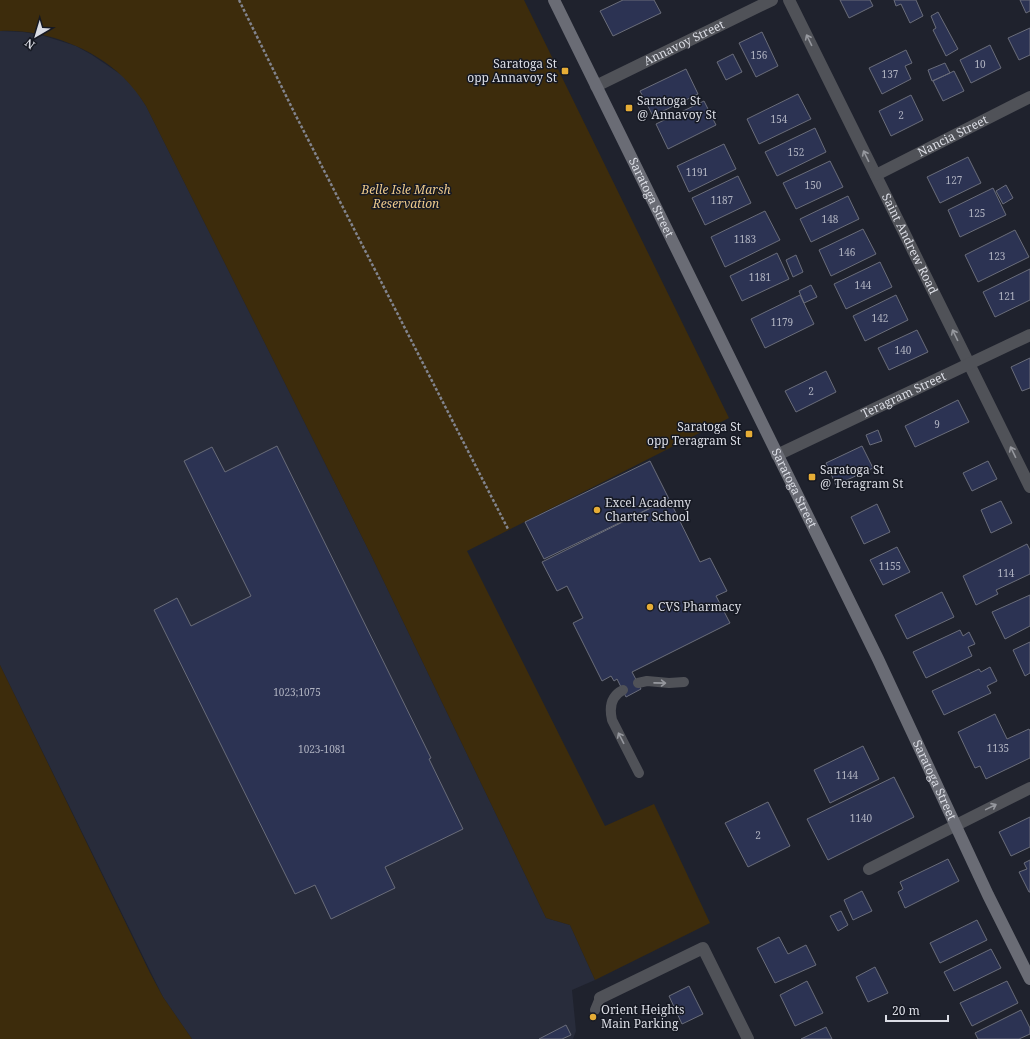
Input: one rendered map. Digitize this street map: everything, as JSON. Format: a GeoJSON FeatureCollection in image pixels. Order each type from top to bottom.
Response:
{"type":"FeatureCollection","features":[{"type":"Feature","properties":{"kind":"main road","name":"Saratoga Street"},"geometry":{"type":"LineString","coordinates":[[554,0],[878,659],[988,895],[1030,979]]}},
{"type":"Feature","properties":{"kind":"street","name":"Annavoy Street"},"geometry":{"type":"LineString","coordinates":[[596,86],[772,0]]}},
{"type":"Feature","properties":{"kind":"street","name":"Saint Andrew Road"},"geometry":{"type":"LineString","coordinates":[[789,0],[1030,487]]}},
{"type":"Feature","properties":{"kind":"street","name":"Nancia Street"},"geometry":{"type":"LineString","coordinates":[[876,175],[1030,97]]}},
{"type":"Feature","properties":{"kind":"street","name":"Teragram Street"},"geometry":{"type":"LineString","coordinates":[[777,455],[1030,335]]}},
{"type":"Feature","properties":{"kind":"street"},"geometry":{"type":"LineString","coordinates":[[869,869],[1030,788]]}},
{"type":"Feature","properties":{"kind":"street"},"geometry":{"type":"LineString","coordinates":[[597,1004],[703,948],[748,1039]]}},
{"type":"Feature","properties":{"kind":"lane"},"geometry":{"type":"LineString","coordinates":[[638,683],[647,681],[669,683],[684,682]]}},
{"type":"Feature","properties":{"kind":"lane"},"geometry":{"type":"LineString","coordinates":[[623,690],[614,697],[610,711],[612,720],[639,773]]}},
{"type":"Feature","properties":{"kind":"path"},"geometry":{"type":"LineString","coordinates":[[239,0],[295,114],[508,529]]}},
{"type":"Feature","properties":{"kind":"shaded area"},"geometry":{"type":"Polygon","coordinates":[[[0,31],[23,32],[41,35],[76,46],[123,76],[135,89],[146,106],[372,557],[546,918],[570,925],[595,980],[572,990],[576,1031],[573,1039],[192,1039],[163,997],[0,665],[0,31]]]}},
{"type":"Feature","properties":{"kind":"green space","name":"Belle Isle Marsh Reservation"},"geometry":{"type":"Polygon","coordinates":[[[0,0],[524,0],[729,418],[467,551],[605,826],[654,804],[710,923],[595,980],[570,925],[546,918],[372,557],[146,106],[123,77],[111,66],[82,49],[66,42],[33,33],[0,31],[0,0]]]}},
{"type":"Feature","properties":{"kind":"green space"},"geometry":{"type":"Polygon","coordinates":[[[0,665],[150,973],[163,997],[192,1039],[0,1039],[0,665]]]}},
{"type":"Feature","properties":{"kind":"building"},"geometry":{"type":"Polygon","coordinates":[[[623,0],[654,0],[661,13],[613,36],[600,11],[623,0]]]}},
{"type":"Feature","properties":{"kind":"building"},"geometry":{"type":"Polygon","coordinates":[[[840,0],[870,0],[873,6],[849,18],[840,0]]]}},
{"type":"Feature","properties":{"kind":"building"},"geometry":{"type":"Polygon","coordinates":[[[894,0],[916,0],[923,16],[910,23],[901,4],[896,6],[894,0]]]}},
{"type":"Feature","properties":{"kind":"building"},"geometry":{"type":"Polygon","coordinates":[[[1020,0],[1030,0],[1030,11],[1026,13],[1020,0]]]}},
{"type":"Feature","properties":{"kind":"building"},"geometry":{"type":"Polygon","coordinates":[[[938,12],[958,49],[946,56],[933,30],[936,28],[931,16],[938,12]]]}},
{"type":"Feature","properties":{"kind":"building"},"geometry":{"type":"Polygon","coordinates":[[[1030,28],[1030,55],[1019,60],[1008,38],[1030,28]]]}},
{"type":"Feature","properties":{"kind":"building"},"geometry":{"type":"Polygon","coordinates":[[[762,32],[778,66],[756,77],[739,43],[762,32]]]}},
{"type":"Feature","properties":{"kind":"building"},"geometry":{"type":"Polygon","coordinates":[[[990,45],[1001,68],[971,83],[960,60],[990,45]]]}},
{"type":"Feature","properties":{"kind":"building"},"geometry":{"type":"Polygon","coordinates":[[[906,50],[912,63],[905,66],[911,79],[882,94],[869,68],[906,50]]]}},
{"type":"Feature","properties":{"kind":"building"},"geometry":{"type":"Polygon","coordinates":[[[733,54],[742,72],[726,80],[717,62],[733,54]]]}},
{"type":"Feature","properties":{"kind":"building"},"geometry":{"type":"Polygon","coordinates":[[[945,63],[950,73],[932,81],[928,70],[945,63]]]}},
{"type":"Feature","properties":{"kind":"building"},"geometry":{"type":"Polygon","coordinates":[[[686,69],[698,94],[653,116],[640,91],[686,69]]]}},
{"type":"Feature","properties":{"kind":"building"},"geometry":{"type":"Polygon","coordinates":[[[954,71],[964,91],[943,101],[933,81],[954,71]]]}},
{"type":"Feature","properties":{"kind":"building"},"geometry":{"type":"Polygon","coordinates":[[[798,94],[811,119],[759,144],[747,119],[798,94]]]}},
{"type":"Feature","properties":{"kind":"building"},"geometry":{"type":"Polygon","coordinates":[[[911,95],[923,120],[891,136],[879,111],[911,95]]]}},
{"type":"Feature","properties":{"kind":"building"},"geometry":{"type":"Polygon","coordinates":[[[704,101],[716,125],[668,149],[656,124],[704,101]]]}},
{"type":"Feature","properties":{"kind":"building"},"geometry":{"type":"Polygon","coordinates":[[[815,128],[826,152],[777,176],[765,152],[815,128]]]}},
{"type":"Feature","properties":{"kind":"building"},"geometry":{"type":"Polygon","coordinates":[[[724,144],[736,169],[689,192],[677,166],[724,144]]]}},
{"type":"Feature","properties":{"kind":"building"},"geometry":{"type":"Polygon","coordinates":[[[968,157],[981,183],[940,203],[927,177],[968,157]]]}},
{"type":"Feature","properties":{"kind":"building"},"geometry":{"type":"Polygon","coordinates":[[[830,161],[843,187],[796,209],[783,183],[830,161]]]}},
{"type":"Feature","properties":{"kind":"building"},"geometry":{"type":"Polygon","coordinates":[[[738,176],[751,203],[705,225],[692,198],[738,176]]]}},
{"type":"Feature","properties":{"kind":"building"},"geometry":{"type":"Polygon","coordinates":[[[1006,185],[1013,198],[1003,204],[996,191],[1006,185]]]}},
{"type":"Feature","properties":{"kind":"building"},"geometry":{"type":"Polygon","coordinates":[[[993,188],[1006,215],[960,237],[948,210],[993,188]]]}},
{"type":"Feature","properties":{"kind":"building"},"geometry":{"type":"Polygon","coordinates":[[[848,196],[859,219],[811,242],[800,219],[848,196]]]}},
{"type":"Feature","properties":{"kind":"building"},"geometry":{"type":"Polygon","coordinates":[[[765,211],[780,240],[725,267],[711,237],[765,211]]]}},
{"type":"Feature","properties":{"kind":"building"},"geometry":{"type":"Polygon","coordinates":[[[863,229],[876,254],[831,276],[819,250],[863,229]]]}},
{"type":"Feature","properties":{"kind":"building"},"geometry":{"type":"Polygon","coordinates":[[[1015,230],[1029,257],[978,282],[965,255],[1015,230]]]}},
{"type":"Feature","properties":{"kind":"building"},"geometry":{"type":"Polygon","coordinates":[[[777,253],[789,279],[742,301],[730,276],[777,253]]]}},
{"type":"Feature","properties":{"kind":"building"},"geometry":{"type":"Polygon","coordinates":[[[796,255],[803,272],[793,277],[786,260],[796,255]]]}},
{"type":"Feature","properties":{"kind":"building"},"geometry":{"type":"Polygon","coordinates":[[[880,262],[892,287],[846,309],[834,284],[880,262]]]}},
{"type":"Feature","properties":{"kind":"building"},"geometry":{"type":"Polygon","coordinates":[[[1030,269],[1030,300],[995,317],[983,292],[1030,269]]]}},
{"type":"Feature","properties":{"kind":"building"},"geometry":{"type":"Polygon","coordinates":[[[811,285],[817,297],[804,303],[799,291],[811,285]]]}},
{"type":"Feature","properties":{"kind":"building"},"geometry":{"type":"Polygon","coordinates":[[[800,295],[814,324],[765,348],[751,319],[800,295]]]}},
{"type":"Feature","properties":{"kind":"building"},"geometry":{"type":"Polygon","coordinates":[[[896,295],[908,320],[865,341],[853,316],[896,295]]]}},
{"type":"Feature","properties":{"kind":"building"},"geometry":{"type":"Polygon","coordinates":[[[917,330],[928,352],[889,370],[878,348],[917,330]]]}},
{"type":"Feature","properties":{"kind":"building"},"geometry":{"type":"Polygon","coordinates":[[[1030,358],[1030,388],[1022,391],[1011,367],[1030,358]]]}},
{"type":"Feature","properties":{"kind":"building"},"geometry":{"type":"Polygon","coordinates":[[[826,371],[836,392],[796,412],[785,391],[826,371]]]}},
{"type":"Feature","properties":{"kind":"building"},"geometry":{"type":"Polygon","coordinates":[[[958,400],[969,422],[915,447],[905,426],[958,400]]]}},
{"type":"Feature","properties":{"kind":"building"},"geometry":{"type":"Polygon","coordinates":[[[878,430],[882,441],[870,445],[866,435],[878,430]]]}},
{"type":"Feature","properties":{"kind":"building"},"geometry":{"type":"Polygon","coordinates":[[[277,446],[431,758],[429,759],[463,829],[385,867],[395,888],[331,919],[315,885],[295,894],[154,610],[177,598],[191,626],[251,596],[184,461],[212,447],[225,472],[277,446]]]}},
{"type":"Feature","properties":{"kind":"building"},"geometry":{"type":"Polygon","coordinates":[[[862,446],[873,468],[836,485],[826,463],[862,446]]]}},
{"type":"Feature","properties":{"kind":"building","name":"Excel Academy Charter School"},"geometry":{"type":"Polygon","coordinates":[[[650,461],[669,499],[544,559],[525,522],[650,461]]]}},
{"type":"Feature","properties":{"kind":"building"},"geometry":{"type":"Polygon","coordinates":[[[988,461],[997,479],[972,491],[963,473],[988,461]]]}},
{"type":"Feature","properties":{"kind":"building","name":"CVS Pharmacy"},"geometry":{"type":"Polygon","coordinates":[[[669,499],[700,562],[710,558],[727,591],[716,596],[730,623],[632,672],[641,689],[626,697],[617,679],[614,681],[611,676],[602,681],[573,623],[583,618],[567,586],[557,591],[542,562],[669,499]]]}},
{"type":"Feature","properties":{"kind":"building"},"geometry":{"type":"Polygon","coordinates":[[[1001,501],[1012,523],[991,533],[981,510],[1001,501]]]}},
{"type":"Feature","properties":{"kind":"building"},"geometry":{"type":"Polygon","coordinates":[[[877,504],[890,532],[864,544],[851,517],[877,504]]]}},
{"type":"Feature","properties":{"kind":"building"},"geometry":{"type":"Polygon","coordinates":[[[1027,544],[1030,550],[1030,574],[996,590],[998,594],[976,605],[963,576],[1027,544]]]}},
{"type":"Feature","properties":{"kind":"building"},"geometry":{"type":"Polygon","coordinates":[[[897,547],[910,572],[883,585],[870,560],[897,547]]]}},
{"type":"Feature","properties":{"kind":"building"},"geometry":{"type":"Polygon","coordinates":[[[942,592],[954,617],[907,639],[895,615],[942,592]]]}},
{"type":"Feature","properties":{"kind":"building"},"geometry":{"type":"Polygon","coordinates":[[[1030,595],[1030,626],[1005,639],[992,612],[1030,595]]]}},
{"type":"Feature","properties":{"kind":"building"},"geometry":{"type":"Polygon","coordinates":[[[960,630],[963,636],[969,632],[975,644],[968,647],[972,656],[926,678],[913,652],[960,630]]]}},
{"type":"Feature","properties":{"kind":"building"},"geometry":{"type":"Polygon","coordinates":[[[1030,642],[1030,673],[1025,676],[1013,650],[1030,642]]]}},
{"type":"Feature","properties":{"kind":"building"},"geometry":{"type":"Polygon","coordinates":[[[990,667],[997,681],[987,686],[991,693],[944,715],[932,691],[979,669],[981,672],[990,667]]]}},
{"type":"Feature","properties":{"kind":"building"},"geometry":{"type":"Polygon","coordinates":[[[995,714],[1007,739],[1029,729],[1030,758],[986,779],[980,766],[975,768],[958,732],[995,714]]]}},
{"type":"Feature","properties":{"kind":"building"},"geometry":{"type":"Polygon","coordinates":[[[863,746],[879,779],[830,803],[814,770],[863,746]]]}},
{"type":"Feature","properties":{"kind":"building"},"geometry":{"type":"Polygon","coordinates":[[[894,777],[914,817],[828,860],[807,819],[894,777]]]}},
{"type":"Feature","properties":{"kind":"building"},"geometry":{"type":"Polygon","coordinates":[[[768,802],[790,846],[748,867],[725,823],[768,802]]]}},
{"type":"Feature","properties":{"kind":"building"},"geometry":{"type":"Polygon","coordinates":[[[1030,817],[1030,847],[1011,856],[999,832],[1030,817]]]}},
{"type":"Feature","properties":{"kind":"building"},"geometry":{"type":"Polygon","coordinates":[[[948,859],[959,881],[905,908],[898,892],[903,889],[900,882],[948,859]]]}},
{"type":"Feature","properties":{"kind":"building"},"geometry":{"type":"Polygon","coordinates":[[[1030,860],[1029,892],[1019,872],[1027,869],[1024,863],[1030,860]]]}},
{"type":"Feature","properties":{"kind":"building"},"geometry":{"type":"Polygon","coordinates":[[[862,891],[872,911],[853,920],[844,900],[862,891]]]}},
{"type":"Feature","properties":{"kind":"building"},"geometry":{"type":"Polygon","coordinates":[[[841,911],[848,925],[838,931],[830,916],[841,911]]]}},
{"type":"Feature","properties":{"kind":"building"},"geometry":{"type":"Polygon","coordinates":[[[977,920],[987,940],[940,963],[930,943],[977,920]]]}},
{"type":"Feature","properties":{"kind":"building"},"geometry":{"type":"Polygon","coordinates":[[[779,937],[788,954],[806,945],[816,965],[775,983],[757,948],[779,937]]]}},
{"type":"Feature","properties":{"kind":"building"},"geometry":{"type":"Polygon","coordinates":[[[991,949],[1001,968],[954,991],[944,972],[991,949]]]}},
{"type":"Feature","properties":{"kind":"building"},"geometry":{"type":"Polygon","coordinates":[[[875,967],[888,993],[868,1002],[856,977],[875,967]]]}},
{"type":"Feature","properties":{"kind":"building"},"geometry":{"type":"Polygon","coordinates":[[[807,981],[823,1013],[795,1026],[780,995],[807,981]]]}},
{"type":"Feature","properties":{"kind":"building"},"geometry":{"type":"Polygon","coordinates":[[[1007,981],[1018,1003],[972,1026],[960,1003],[1007,981]]]}},
{"type":"Feature","properties":{"kind":"building"},"geometry":{"type":"Polygon","coordinates":[[[689,986],[703,1014],[682,1024],[669,996],[689,986]]]}},
{"type":"Feature","properties":{"kind":"building"},"geometry":{"type":"Polygon","coordinates":[[[1021,1010],[1030,1028],[1030,1034],[1019,1039],[978,1039],[975,1033],[1021,1010]]]}},
{"type":"Feature","properties":{"kind":"building"},"geometry":{"type":"Polygon","coordinates":[[[566,1025],[571,1035],[562,1039],[539,1039],[566,1025]]]}},
{"type":"Feature","properties":{"kind":"building"},"geometry":{"type":"Polygon","coordinates":[[[826,1027],[832,1039],[801,1039],[826,1027]]]}},
{"type":"Feature","properties":{"kind":"place","name":"Saratoga St opp Annavoy St"},"geometry":{"type":"Point","coordinates":[565,71]}},
{"type":"Feature","properties":{"kind":"place","name":"Saratoga St @ Annavoy St"},"geometry":{"type":"Point","coordinates":[629,108]}},
{"type":"Feature","properties":{"kind":"place","name":"Saratoga St opp Teragram St"},"geometry":{"type":"Point","coordinates":[749,434]}},
{"type":"Feature","properties":{"kind":"place","name":"Saratoga St @ Teragram St"},"geometry":{"type":"Point","coordinates":[812,477]}},
{"type":"Feature","properties":{"kind":"place","name":"Excel Academy Charter School"},"geometry":{"type":"Point","coordinates":[597,510]}},
{"type":"Feature","properties":{"kind":"place","name":"CVS Pharmacy"},"geometry":{"type":"Point","coordinates":[650,607]}},
{"type":"Feature","properties":{"kind":"place","name":"Orient Heights Main Parking"},"geometry":{"type":"Point","coordinates":[593,1017]}}]}
